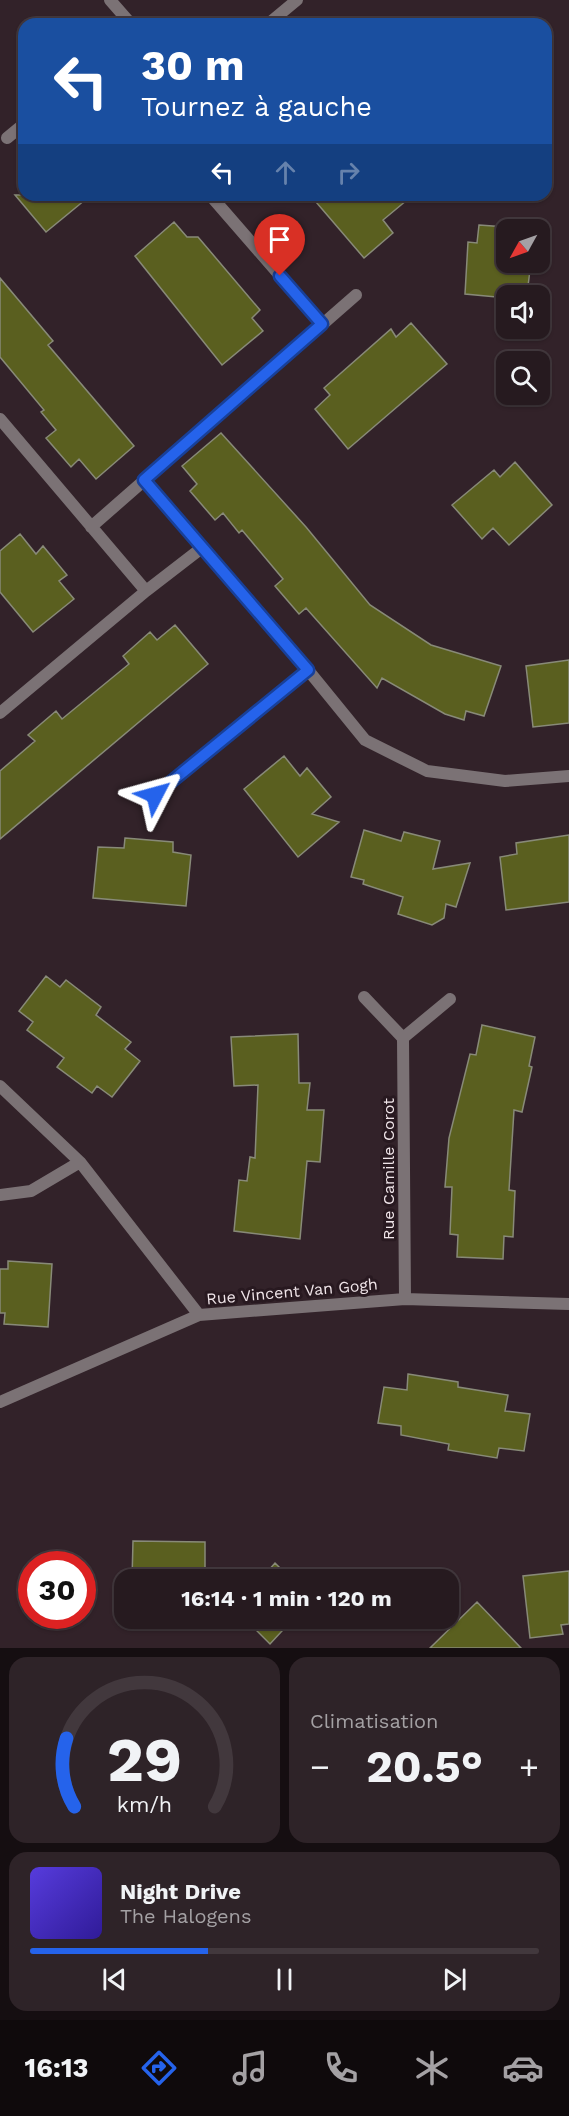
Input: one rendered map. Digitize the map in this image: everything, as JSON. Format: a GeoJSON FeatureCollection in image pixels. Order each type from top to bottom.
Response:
{"type":"FeatureCollection","features":[{"type":"Feature","properties":{"kind":"street"},"geometry":{"type":"LineString","coordinates":[[110,0],[126,18]]}},
{"type":"Feature","properties":{"kind":"street"},"geometry":{"type":"LineString","coordinates":[[275,18],[297,0]]}},
{"type":"Feature","properties":{"kind":"street"},"geometry":{"type":"LineString","coordinates":[[7,138],[18,129]]}},
{"type":"Feature","properties":{"kind":"street"},"geometry":{"type":"LineString","coordinates":[[215,201],[322,324]]}},
{"type":"Feature","properties":{"kind":"street"},"geometry":{"type":"LineString","coordinates":[[91,527],[356,295]]}},
{"type":"Feature","properties":{"kind":"street"},"geometry":{"type":"LineString","coordinates":[[0,419],[146,591]]}},
{"type":"Feature","properties":{"kind":"street"},"geometry":{"type":"LineString","coordinates":[[144,480],[308,670],[365,740],[428,771],[505,781],[569,776]]}},
{"type":"Feature","properties":{"kind":"street"},"geometry":{"type":"LineString","coordinates":[[0,712],[202,547]]}},
{"type":"Feature","properties":{"kind":"street"},"geometry":{"type":"LineString","coordinates":[[155,795],[308,670]]}},
{"type":"Feature","properties":{"kind":"street"},"geometry":{"type":"LineString","coordinates":[[364,997],[403,1038],[450,999]]}},
{"type":"Feature","properties":{"kind":"street","name":"Rue Camille Corot"},"geometry":{"type":"LineString","coordinates":[[403,1038],[405,1299]]}},
{"type":"Feature","properties":{"kind":"street"},"geometry":{"type":"LineString","coordinates":[[0,1086],[80,1162],[199,1315]]}},
{"type":"Feature","properties":{"kind":"street"},"geometry":{"type":"LineString","coordinates":[[0,1195],[31,1191],[80,1162]]}},
{"type":"Feature","properties":{"kind":"street","name":"Rue Vincent Van Gogh"},"geometry":{"type":"LineString","coordinates":[[0,1402],[199,1315],[405,1299],[569,1304]]}},
{"type":"Feature","properties":{"kind":"building"},"geometry":{"type":"Polygon","coordinates":[[[20,201],[84,201],[46,232],[20,201]]]}},
{"type":"Feature","properties":{"kind":"building"},"geometry":{"type":"Polygon","coordinates":[[[315,201],[406,201],[383,220],[393,233],[364,258],[315,201]]]}},
{"type":"Feature","properties":{"kind":"building"},"geometry":{"type":"Polygon","coordinates":[[[174,222],[187,237],[198,237],[260,310],[252,318],[263,331],[222,365],[135,256],[174,222]]]}},
{"type":"Feature","properties":{"kind":"building"},"geometry":{"type":"Polygon","coordinates":[[[479,225],[496,226],[496,273],[530,273],[528,285],[496,285],[496,297],[465,294],[468,242],[477,243],[479,225]]]}},
{"type":"Feature","properties":{"kind":"building"},"geometry":{"type":"Polygon","coordinates":[[[0,278],[53,341],[48,345],[134,446],[96,479],[79,459],[71,467],[46,438],[56,430],[41,412],[44,410],[0,357],[0,278]]]}},
{"type":"Feature","properties":{"kind":"building"},"geometry":{"type":"Polygon","coordinates":[[[411,323],[447,364],[348,449],[315,409],[330,395],[324,388],[391,329],[396,337],[411,323]]]}},
{"type":"Feature","properties":{"kind":"building"},"geometry":{"type":"Polygon","coordinates":[[[221,433],[306,527],[370,605],[431,645],[501,666],[484,716],[466,711],[464,720],[445,714],[382,678],[377,688],[306,608],[299,614],[275,586],[283,579],[242,530],[239,533],[223,513],[215,520],[190,491],[197,484],[182,466],[221,433]]]}},
{"type":"Feature","properties":{"kind":"building"},"geometry":{"type":"Polygon","coordinates":[[[515,462],[552,505],[509,545],[493,528],[482,539],[452,505],[494,470],[500,477],[515,462]]]}},
{"type":"Feature","properties":{"kind":"building"},"geometry":{"type":"Polygon","coordinates":[[[20,534],[36,554],[43,546],[67,575],[59,581],[74,599],[33,632],[0,592],[0,551],[20,534]]]}},
{"type":"Feature","properties":{"kind":"building"},"geometry":{"type":"Polygon","coordinates":[[[175,625],[208,664],[0,839],[0,771],[35,741],[28,735],[56,711],[62,719],[129,664],[123,656],[150,632],[157,640],[175,625]]]}},
{"type":"Feature","properties":{"kind":"building"},"geometry":{"type":"Polygon","coordinates":[[[569,660],[569,723],[533,727],[526,666],[569,660]]]}},
{"type":"Feature","properties":{"kind":"building"},"geometry":{"type":"Polygon","coordinates":[[[284,756],[300,776],[307,768],[331,797],[312,814],[339,822],[298,857],[244,789],[284,756]]]}},
{"type":"Feature","properties":{"kind":"building"},"geometry":{"type":"Polygon","coordinates":[[[364,830],[401,841],[404,832],[440,841],[433,869],[470,863],[456,907],[446,904],[444,918],[432,925],[398,914],[403,897],[363,884],[364,880],[351,877],[364,830]]]}},
{"type":"Feature","properties":{"kind":"building"},"geometry":{"type":"Polygon","coordinates":[[[569,835],[569,902],[506,910],[500,857],[517,854],[516,843],[569,835]]]}},
{"type":"Feature","properties":{"kind":"building"},"geometry":{"type":"Polygon","coordinates":[[[125,838],[173,842],[173,852],[191,855],[186,906],[93,898],[98,847],[124,848],[125,838]]]}},
{"type":"Feature","properties":{"kind":"building"},"geometry":{"type":"Polygon","coordinates":[[[46,976],[60,987],[66,980],[101,1007],[96,1015],[131,1042],[125,1049],[140,1061],[112,1097],[97,1086],[92,1093],[57,1067],[64,1058],[27,1030],[33,1022],[19,1011],[46,976]]]}},
{"type":"Feature","properties":{"kind":"building"},"geometry":{"type":"Polygon","coordinates":[[[482,1025],[535,1037],[529,1066],[532,1067],[522,1112],[514,1110],[509,1190],[515,1191],[513,1237],[504,1236],[503,1259],[457,1257],[458,1235],[450,1234],[452,1187],[445,1187],[449,1138],[470,1054],[476,1055],[482,1025]]]}},
{"type":"Feature","properties":{"kind":"building"},"geometry":{"type":"Polygon","coordinates":[[[298,1034],[299,1083],[310,1083],[307,1110],[324,1110],[320,1162],[307,1161],[300,1239],[234,1231],[239,1180],[247,1181],[250,1157],[255,1158],[258,1085],[234,1086],[231,1037],[298,1034]]]}},
{"type":"Feature","properties":{"kind":"building"},"geometry":{"type":"Polygon","coordinates":[[[8,1261],[52,1264],[48,1327],[4,1324],[5,1313],[0,1313],[0,1269],[8,1269],[8,1261]]]}},
{"type":"Feature","properties":{"kind":"building"},"geometry":{"type":"Polygon","coordinates":[[[408,1374],[458,1382],[458,1387],[508,1395],[505,1411],[530,1414],[524,1451],[499,1448],[497,1458],[448,1450],[449,1444],[401,1435],[401,1426],[378,1423],[384,1387],[407,1390],[408,1374]]]}},
{"type":"Feature","properties":{"kind":"building"},"geometry":{"type":"Polygon","coordinates":[[[133,1541],[205,1542],[205,1569],[132,1569],[133,1541]]]}},
{"type":"Feature","properties":{"kind":"building"},"geometry":{"type":"Polygon","coordinates":[[[275,1563],[281,1569],[270,1569],[275,1563]]]}},
{"type":"Feature","properties":{"kind":"building"},"geometry":{"type":"Polygon","coordinates":[[[569,1571],[569,1624],[561,1625],[563,1634],[530,1638],[523,1576],[569,1571]]]}},
{"type":"Feature","properties":{"kind":"building"},"geometry":{"type":"Polygon","coordinates":[[[477,1602],[521,1648],[430,1648],[449,1629],[459,1629],[459,1620],[477,1602]]]}},
{"type":"Feature","properties":{"kind":"building"},"geometry":{"type":"Polygon","coordinates":[[[255,1629],[284,1629],[270,1644],[255,1629]]]}},
{"type":"Feature","properties":{"kind":"route"},"geometry":{"type":"LineString","coordinates":[[155,795],[308,670],[144,480],[322,324],[280,276]]}}]}
